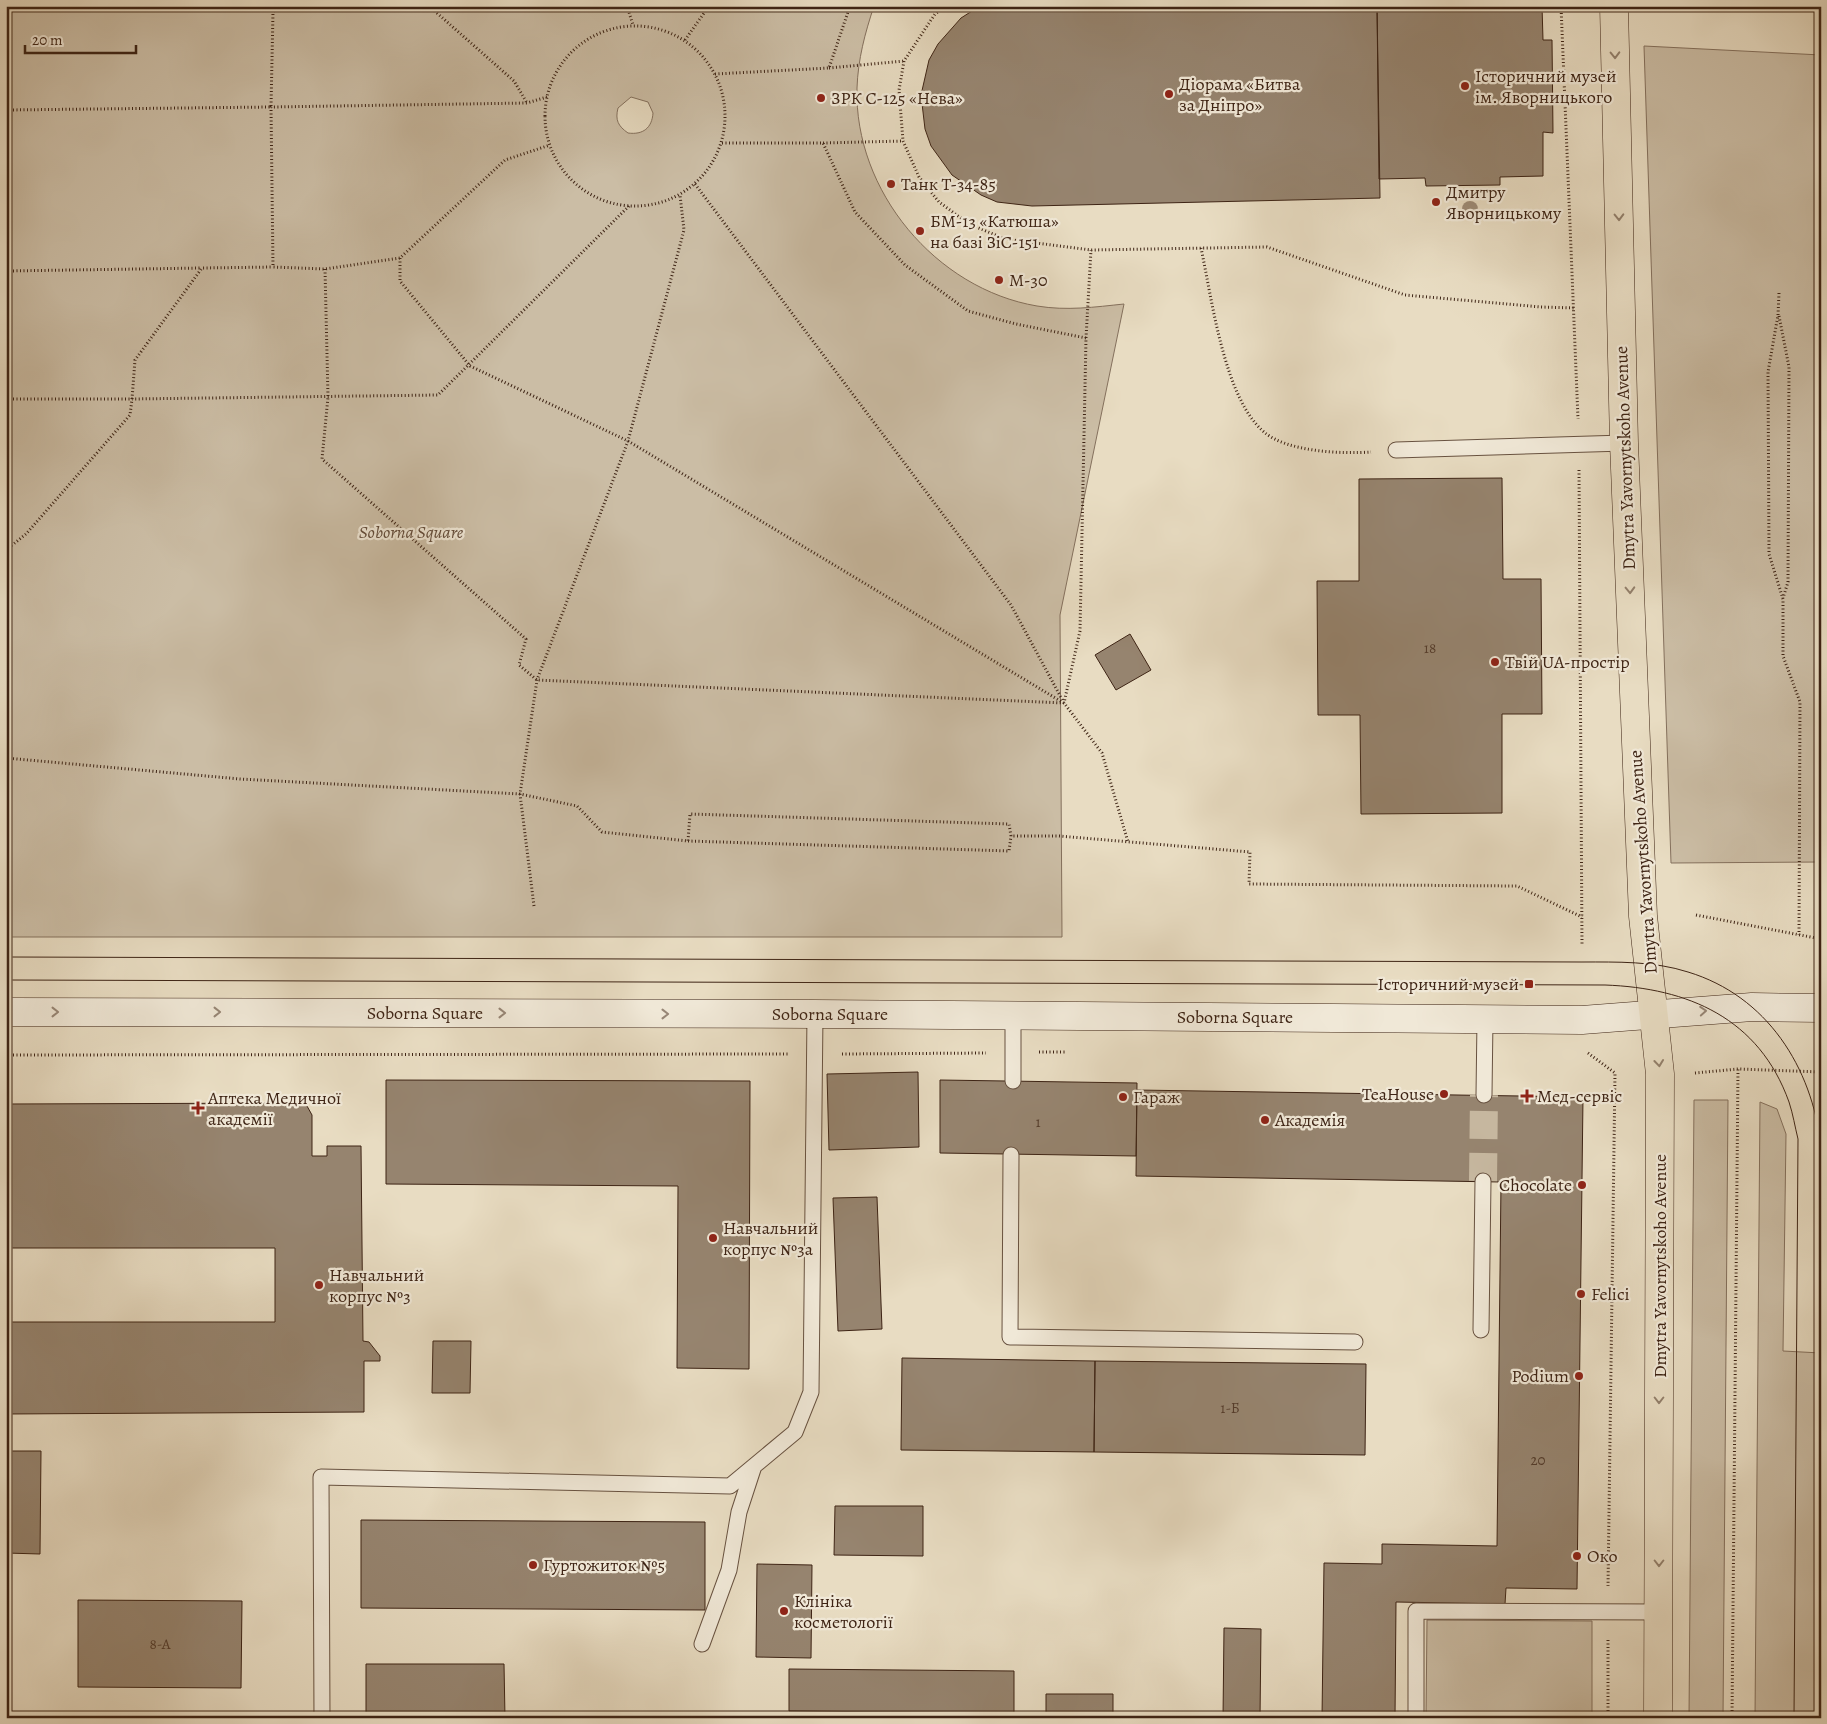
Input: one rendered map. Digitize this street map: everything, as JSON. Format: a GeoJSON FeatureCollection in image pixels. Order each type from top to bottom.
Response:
{"type":"FeatureCollection","features":[{"type":"Feature","properties":{"kind":"main road","name":"Dmytra Yavornytskoho Avenue"},"geometry":{"type":"LineString","coordinates":[[1614,6],[1624,442],[1642,916],[1660,1074],[1658,1718]]}},
{"type":"Feature","properties":{"kind":"main road","name":"Soborna Square"},"geometry":{"type":"LineString","coordinates":[[6,1012],[815,1014],[1582,1020],[1752,1007],[1821,1008]]}},
{"type":"Feature","properties":{"kind":"lane"},"geometry":{"type":"LineString","coordinates":[[1396,450],[1624,442]]}},
{"type":"Feature","properties":{"kind":"lane"},"geometry":{"type":"LineString","coordinates":[[322,1718],[321,1476],[730,1486],[795,1432],[811,1392],[815,1014]]}},
{"type":"Feature","properties":{"kind":"lane"},"geometry":{"type":"LineString","coordinates":[[1013,1016],[1013,1081]]}},
{"type":"Feature","properties":{"kind":"lane"},"geometry":{"type":"LineString","coordinates":[[1484,1020],[1484,1095]]}},
{"type":"Feature","properties":{"kind":"lane"},"geometry":{"type":"LineString","coordinates":[[1011,1155],[1010,1337],[1355,1342]]}},
{"type":"Feature","properties":{"kind":"lane"},"geometry":{"type":"LineString","coordinates":[[1481,1330],[1483,1181]]}},
{"type":"Feature","properties":{"kind":"lane"},"geometry":{"type":"LineString","coordinates":[[702,1644],[729,1570],[739,1512],[754,1466]]}},
{"type":"Feature","properties":{"kind":"lane"},"geometry":{"type":"LineString","coordinates":[[1416,1718],[1416,1611],[1659,1612]]}},
{"type":"Feature","properties":{"kind":"path"},"geometry":{"type":"LineString","coordinates":[[273,267],[271,107],[273,12],[278,6]]}},
{"type":"Feature","properties":{"kind":"path"},"geometry":{"type":"LineString","coordinates":[[429,6],[514,80],[527,102]]}},
{"type":"Feature","properties":{"kind":"path"},"geometry":{"type":"LineString","coordinates":[[627,6],[633,26]]}},
{"type":"Feature","properties":{"kind":"path"},"geometry":{"type":"LineString","coordinates":[[684,40],[709,6]]}},
{"type":"Feature","properties":{"kind":"path"},"geometry":{"type":"LineString","coordinates":[[829,68],[850,6]]}},
{"type":"Feature","properties":{"kind":"path"},"geometry":{"type":"LineString","coordinates":[[946,6],[935,14],[904,61],[899,90],[904,141],[919,177],[939,202],[969,224],[1005,240],[1091,250],[1268,246],[1405,295],[1541,307],[1575,308]]}},
{"type":"Feature","properties":{"kind":"path"},"geometry":{"type":"LineString","coordinates":[[1561,6],[1575,308],[1579,444],[1582,944]]}},
{"type":"Feature","properties":{"kind":"path"},"geometry":{"type":"LineString","coordinates":[[633,26],[660,29],[684,40],[702,55],[715,74],[724,96],[726,120],[722,143],[711,166],[695,184],[680,195],[655,204],[629,206],[603,200],[580,187],[562,169],[550,145],[545,122],[547,97],[558,69],[577,46],[603,31],[633,26]]}},
{"type":"Feature","properties":{"kind":"path"},"geometry":{"type":"LineString","coordinates":[[715,74],[829,68],[904,61]]}},
{"type":"Feature","properties":{"kind":"path"},"geometry":{"type":"LineString","coordinates":[[6,110],[527,102],[547,97]]}},
{"type":"Feature","properties":{"kind":"path"},"geometry":{"type":"LineString","coordinates":[[722,143],[904,141]]}},
{"type":"Feature","properties":{"kind":"path"},"geometry":{"type":"LineString","coordinates":[[823,143],[855,212],[905,265],[968,311],[1016,324],[1086,338]]}},
{"type":"Feature","properties":{"kind":"path"},"geometry":{"type":"LineString","coordinates":[[6,271],[273,267],[324,269],[400,258],[505,160],[550,145]]}},
{"type":"Feature","properties":{"kind":"path"},"geometry":{"type":"LineString","coordinates":[[695,184],[1012,605],[1064,703],[1102,753],[1128,842]]}},
{"type":"Feature","properties":{"kind":"path"},"geometry":{"type":"LineString","coordinates":[[534,906],[520,794],[537,680],[628,441],[684,230],[680,195]]}},
{"type":"Feature","properties":{"kind":"path"},"geometry":{"type":"LineString","coordinates":[[6,399],[438,395],[470,366],[629,206]]}},
{"type":"Feature","properties":{"kind":"path"},"geometry":{"type":"LineString","coordinates":[[1201,248],[1230,376],[1246,413],[1265,433],[1289,446],[1339,451],[1396,450]]}},
{"type":"Feature","properties":{"kind":"path"},"geometry":{"type":"LineString","coordinates":[[1064,703],[1080,631],[1086,338],[1091,250]]}},
{"type":"Feature","properties":{"kind":"path"},"geometry":{"type":"LineString","coordinates":[[400,258],[400,281],[470,366],[628,441],[1064,703]]}},
{"type":"Feature","properties":{"kind":"path"},"geometry":{"type":"LineString","coordinates":[[6,550],[26,534],[130,414],[135,360],[202,268]]}},
{"type":"Feature","properties":{"kind":"path"},"geometry":{"type":"LineString","coordinates":[[324,269],[328,397],[322,458],[526,639],[518,665],[537,680],[1064,703]]}},
{"type":"Feature","properties":{"kind":"path"},"geometry":{"type":"LineString","coordinates":[[1779,293],[1778,315],[1768,372],[1769,554],[1783,599],[1784,656],[1800,702],[1799,935]]}},
{"type":"Feature","properties":{"kind":"path"},"geometry":{"type":"LineString","coordinates":[[1778,315],[1789,367],[1788,582],[1783,599]]}},
{"type":"Feature","properties":{"kind":"path"},"geometry":{"type":"LineString","coordinates":[[6,758],[240,779],[520,794],[578,806],[602,832],[688,841],[1009,852],[1010,836],[1009,824],[690,814],[688,841]]}},
{"type":"Feature","properties":{"kind":"path"},"geometry":{"type":"LineString","coordinates":[[1010,836],[1059,836],[1250,852],[1249,884],[1517,886],[1582,917]]}},
{"type":"Feature","properties":{"kind":"path"},"geometry":{"type":"LineString","coordinates":[[1696,915],[1821,939]]}},
{"type":"Feature","properties":{"kind":"path"},"geometry":{"type":"LineString","coordinates":[[1582,1049],[1615,1073],[1608,1718]]}},
{"type":"Feature","properties":{"kind":"path"},"geometry":{"type":"LineString","coordinates":[[1732,1718],[1738,1069]]}},
{"type":"Feature","properties":{"kind":"path"},"geometry":{"type":"LineString","coordinates":[[1695,1074],[1738,1069],[1821,1072]]}},
{"type":"Feature","properties":{"kind":"green space","name":"Soborna Square"},"geometry":{"type":"Polygon","coordinates":[[[6,6],[874,6],[860,56],[857,88],[860,126],[870,163],[886,198],[908,229],[935,257],[966,279],[1000,296],[1037,306],[1059,308],[1124,304],[1060,615],[1062,937],[6,937],[6,6]],[[631,97],[618,108],[618,122],[628,133],[642,132],[651,123],[653,113],[648,102],[631,97]]]}},
{"type":"Feature","properties":{"kind":"green space"},"geometry":{"type":"Polygon","coordinates":[[[1644,46],[1821,55],[1821,862],[1671,863],[1644,46]]]}},
{"type":"Feature","properties":{"kind":"green space"},"geometry":{"type":"Polygon","coordinates":[[[1694,1100],[1728,1100],[1723,1718],[1689,1718],[1694,1100]]]}},
{"type":"Feature","properties":{"kind":"green space"},"geometry":{"type":"Polygon","coordinates":[[[1760,1102],[1777,1109],[1786,1134],[1783,1351],[1821,1353],[1821,1718],[1755,1718],[1760,1102]]]}},
{"type":"Feature","properties":{"kind":"green space"},"geometry":{"type":"Polygon","coordinates":[[[1427,1620],[1592,1621],[1592,1718],[1426,1718],[1427,1620]]]}},
{"type":"Feature","properties":{"kind":"building"},"geometry":{"type":"Polygon","coordinates":[[[980,6],[1377,6],[1380,198],[1032,206],[997,202],[981,195],[952,175],[931,146],[925,129],[921,95],[929,60],[938,44],[961,18],[980,6]]]}},
{"type":"Feature","properties":{"kind":"building","name":"Історичний музей ім. Яворницького"},"geometry":{"type":"Polygon","coordinates":[[[1377,6],[1542,6],[1543,40],[1552,40],[1553,133],[1543,132],[1543,176],[1500,177],[1500,185],[1426,186],[1425,178],[1379,179],[1377,6]]]}},
{"type":"Feature","properties":{"kind":"building"},"geometry":{"type":"Polygon","coordinates":[[[1502,478],[1503,579],[1541,579],[1542,714],[1502,714],[1502,813],[1361,814],[1360,715],[1318,715],[1317,581],[1359,581],[1359,479],[1502,478]]]}},
{"type":"Feature","properties":{"kind":"building"},"geometry":{"type":"Polygon","coordinates":[[[1130,634],[1151,670],[1116,690],[1095,655],[1130,634]]]}},
{"type":"Feature","properties":{"kind":"building"},"geometry":{"type":"Polygon","coordinates":[[[918,1072],[919,1147],[829,1150],[827,1074],[918,1072]]]}},
{"type":"Feature","properties":{"kind":"building","name":"Навчальний корпус №3а"},"geometry":{"type":"Polygon","coordinates":[[[386,1080],[750,1081],[749,1369],[677,1368],[678,1186],[386,1184],[386,1080]]]}},
{"type":"Feature","properties":{"kind":"building"},"geometry":{"type":"Polygon","coordinates":[[[940,1080],[1137,1083],[1136,1156],[940,1153],[940,1080]]]}},
{"type":"Feature","properties":{"kind":"building"},"geometry":{"type":"Polygon","coordinates":[[[1137,1090],[1583,1097],[1577,1589],[1506,1588],[1505,1604],[1396,1602],[1395,1718],[1322,1718],[1324,1563],[1382,1564],[1382,1544],[1497,1546],[1501,1182],[1136,1176],[1137,1090]]]}},
{"type":"Feature","properties":{"kind":"building","name":"Навчальний корпус №3"},"geometry":{"type":"Polygon","coordinates":[[[301,1103],[307,1106],[312,1115],[312,1156],[327,1156],[327,1146],[361,1146],[363,1341],[369,1342],[380,1356],[380,1361],[364,1361],[364,1412],[6,1414],[6,1322],[275,1322],[275,1248],[6,1248],[6,1104],[301,1103]]]}},
{"type":"Feature","properties":{"kind":"building"},"geometry":{"type":"Polygon","coordinates":[[[877,1197],[882,1329],[838,1331],[833,1198],[877,1197]]]}},
{"type":"Feature","properties":{"kind":"building"},"geometry":{"type":"Polygon","coordinates":[[[433,1341],[471,1341],[470,1393],[432,1393],[433,1341]]]}},
{"type":"Feature","properties":{"kind":"building"},"geometry":{"type":"Polygon","coordinates":[[[902,1358],[1095,1361],[1094,1452],[901,1450],[902,1358]]]}},
{"type":"Feature","properties":{"kind":"building"},"geometry":{"type":"Polygon","coordinates":[[[1095,1361],[1366,1364],[1365,1455],[1094,1452],[1095,1361]]]}},
{"type":"Feature","properties":{"kind":"building"},"geometry":{"type":"Polygon","coordinates":[[[6,1451],[41,1451],[40,1554],[6,1553],[6,1451]]]}},
{"type":"Feature","properties":{"kind":"building"},"geometry":{"type":"Polygon","coordinates":[[[835,1506],[923,1506],[923,1556],[834,1555],[835,1506]]]}},
{"type":"Feature","properties":{"kind":"building","name":"Гуртожиток №5"},"geometry":{"type":"Polygon","coordinates":[[[361,1520],[705,1522],[705,1610],[361,1608],[361,1520]]]}},
{"type":"Feature","properties":{"kind":"building","name":"Клініка косметології"},"geometry":{"type":"Polygon","coordinates":[[[757,1564],[812,1565],[811,1658],[756,1657],[757,1564]]]}},
{"type":"Feature","properties":{"kind":"building"},"geometry":{"type":"Polygon","coordinates":[[[78,1600],[242,1601],[241,1688],[78,1687],[78,1600]]]}},
{"type":"Feature","properties":{"kind":"building"},"geometry":{"type":"Polygon","coordinates":[[[1224,1628],[1261,1629],[1260,1718],[1223,1718],[1224,1628]]]}},
{"type":"Feature","properties":{"kind":"building"},"geometry":{"type":"Polygon","coordinates":[[[6,1663],[8,1663],[8,1718],[6,1718],[6,1663]]]}},
{"type":"Feature","properties":{"kind":"building"},"geometry":{"type":"Polygon","coordinates":[[[366,1664],[504,1664],[505,1718],[366,1718],[366,1664]]]}},
{"type":"Feature","properties":{"kind":"building"},"geometry":{"type":"Polygon","coordinates":[[[789,1669],[1014,1671],[1014,1713],[789,1711],[789,1669]]]}},
{"type":"Feature","properties":{"kind":"building"},"geometry":{"type":"Polygon","coordinates":[[[1046,1694],[1113,1694],[1113,1718],[1046,1718],[1046,1694]]]}},
{"type":"Feature","properties":{"kind":"tunnel"},"geometry":{"type":"LineString","coordinates":[[1483,1181],[1484,1095]]}},
{"type":"Feature","properties":{"kind":"tram line"},"geometry":{"type":"LineString","coordinates":[[6,957],[1609,962],[1649,964],[1675,968],[1716,983],[1741,998],[1762,1017],[1781,1038],[1796,1063],[1808,1089],[1816,1117],[1821,1146]]}},
{"type":"Feature","properties":{"kind":"tram line"},"geometry":{"type":"LineString","coordinates":[[6,980],[1605,985],[1636,987],[1692,1001],[1717,1013],[1739,1029],[1759,1049],[1776,1073],[1789,1102],[1798,1139],[1794,1718]]}},
{"type":"Feature","properties":{"kind":"tram line"},"geometry":{"type":"LineString","coordinates":[[1816,1718],[1821,1190]]}},
{"type":"Feature","properties":{"kind":"place","name":"Історичний музей ім. Яворницького"},"geometry":{"type":"Point","coordinates":[1465,86]}},
{"type":"Feature","properties":{"kind":"place","name":"Діорама «Битва за Дніпро»"},"geometry":{"type":"Point","coordinates":[1169,94]}},
{"type":"Feature","properties":{"kind":"place","name":"ЗРК С-125 «Нева»"},"geometry":{"type":"Point","coordinates":[821,98]}},
{"type":"Feature","properties":{"kind":"place","name":"Танк Т-34-85"},"geometry":{"type":"Point","coordinates":[891,184]}},
{"type":"Feature","properties":{"kind":"place","name":"Дмитру Яворницькому"},"geometry":{"type":"Point","coordinates":[1436,202]}},
{"type":"Feature","properties":{"kind":"place","name":"БМ-13 «Катюша» на базі ЗіС-151"},"geometry":{"type":"Point","coordinates":[920,231]}},
{"type":"Feature","properties":{"kind":"place","name":"М-30"},"geometry":{"type":"Point","coordinates":[999,280]}},
{"type":"Feature","properties":{"kind":"place","name":"Твій UA-простір"},"geometry":{"type":"Point","coordinates":[1495,662]}},
{"type":"Feature","properties":{"kind":"place","name":"Історичний музей"},"geometry":{"type":"Point","coordinates":[1529,984]}},
{"type":"Feature","properties":{"kind":"place","name":"TeaHouse"},"geometry":{"type":"Point","coordinates":[1444,1094]}},
{"type":"Feature","properties":{"kind":"place","name":"Мед-сервіс"},"geometry":{"type":"Point","coordinates":[1527,1096]}},
{"type":"Feature","properties":{"kind":"place","name":"Гараж"},"geometry":{"type":"Point","coordinates":[1123,1097]}},
{"type":"Feature","properties":{"kind":"place","name":"Аптека Медичної академії"},"geometry":{"type":"Point","coordinates":[198,1108]}},
{"type":"Feature","properties":{"kind":"place","name":"Академія"},"geometry":{"type":"Point","coordinates":[1265,1120]}},
{"type":"Feature","properties":{"kind":"place","name":"Chocolate"},"geometry":{"type":"Point","coordinates":[1582,1185]}},
{"type":"Feature","properties":{"kind":"place","name":"Навчальний корпус №3а"},"geometry":{"type":"Point","coordinates":[713,1238]}},
{"type":"Feature","properties":{"kind":"place","name":"Навчальний корпус №3"},"geometry":{"type":"Point","coordinates":[319,1285]}},
{"type":"Feature","properties":{"kind":"place","name":"Felici"},"geometry":{"type":"Point","coordinates":[1581,1294]}},
{"type":"Feature","properties":{"kind":"place","name":"Podium"},"geometry":{"type":"Point","coordinates":[1579,1376]}},
{"type":"Feature","properties":{"kind":"place","name":"Око"},"geometry":{"type":"Point","coordinates":[1577,1556]}},
{"type":"Feature","properties":{"kind":"place","name":"Гуртожиток №5"},"geometry":{"type":"Point","coordinates":[533,1565]}},
{"type":"Feature","properties":{"kind":"place","name":"Клініка косметології"},"geometry":{"type":"Point","coordinates":[784,1611]}}]}
